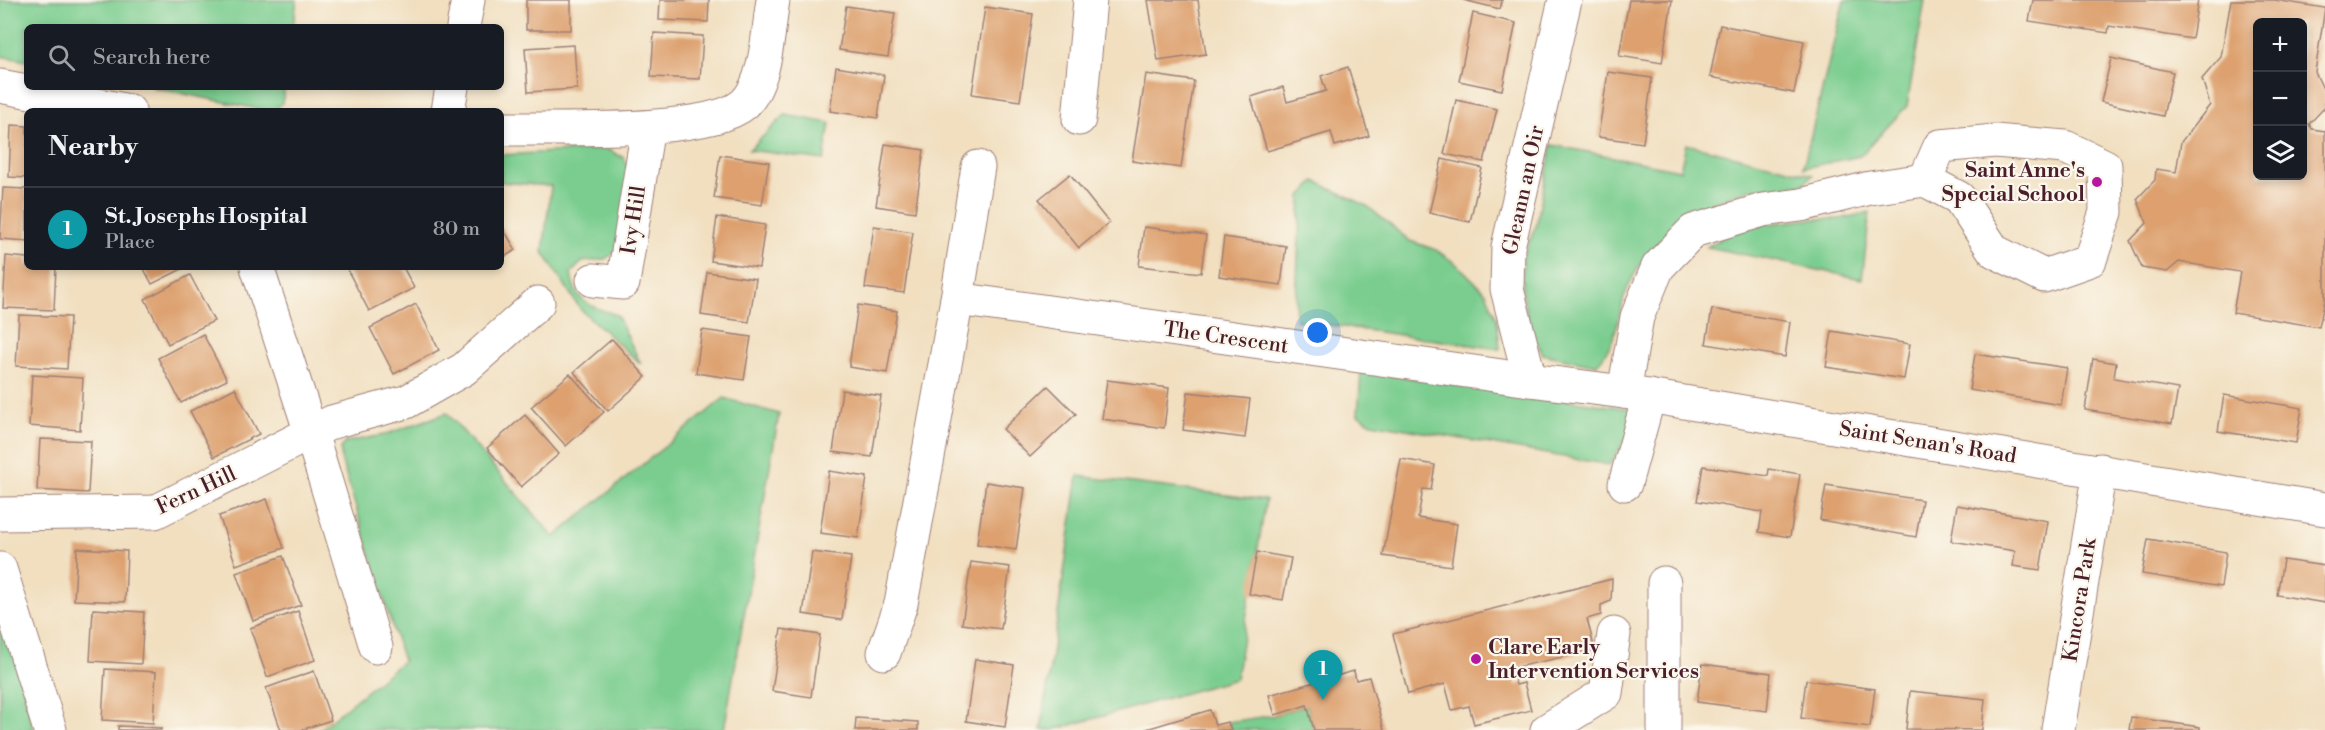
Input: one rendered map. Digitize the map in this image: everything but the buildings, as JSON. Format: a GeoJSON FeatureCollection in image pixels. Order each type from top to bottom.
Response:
{"type":"FeatureCollection","features":[{"type":"Feature","properties":{"kind":"street"},"geometry":{"type":"LineString","coordinates":[[464,24],[468,0]]}},
{"type":"Feature","properties":{"kind":"street"},"geometry":{"type":"LineString","coordinates":[[504,129],[648,127],[718,117],[744,103],[761,77],[773,0]]}},
{"type":"Feature","properties":{"kind":"street"},"geometry":{"type":"LineString","coordinates":[[1079,119],[1090,0]]}},
{"type":"Feature","properties":{"kind":"street","name":"Gleann an Oir"},"geometry":{"type":"LineString","coordinates":[[1530,380],[1507,289],[1508,247],[1565,0]]}},
{"type":"Feature","properties":{"kind":"street"},"geometry":{"type":"LineString","coordinates":[[0,86],[114,108]]}},
{"type":"Feature","properties":{"kind":"street"},"geometry":{"type":"LineString","coordinates":[[449,108],[452,90]]}},
{"type":"Feature","properties":{"kind":"street","name":"Ivy Hill"},"geometry":{"type":"LineString","coordinates":[[593,280],[623,283],[648,127]]}},
{"type":"Feature","properties":{"kind":"street"},"geometry":{"type":"LineString","coordinates":[[1625,483],[1637,394],[1637,317],[1658,267],[1693,231],[1763,210],[1801,205],[1870,188],[1925,180],[1959,198],[1994,251],[2044,276],[2090,260],[2106,212],[2104,166],[2065,147],[1995,141],[1940,146],[1925,180]]}},
{"type":"Feature","properties":{"kind":"street"},"geometry":{"type":"LineString","coordinates":[[884,652],[901,604],[957,299],[978,166]]}},
{"type":"Feature","properties":{"kind":"street"},"geometry":{"type":"LineString","coordinates":[[258,270],[311,433],[375,647]]}},
{"type":"Feature","properties":{"kind":"street","name":"The Crescent"},"geometry":{"type":"LineString","coordinates":[[957,299],[1530,380]]}},
{"type":"Feature","properties":{"kind":"street","name":"Fern Hill"},"geometry":{"type":"LineString","coordinates":[[0,514],[155,512],[332,422],[406,402],[464,369],[538,303]]}},
{"type":"Feature","properties":{"kind":"street","name":"Saint Senan's Road"},"geometry":{"type":"LineString","coordinates":[[1530,380],[1637,394],[2325,509]]}},
{"type":"Feature","properties":{"kind":"street","name":"Kincora Park"},"geometry":{"type":"LineString","coordinates":[[2058,730],[2100,470]]}},
{"type":"Feature","properties":{"kind":"street"},"geometry":{"type":"LineString","coordinates":[[0,569],[50,730]]}},
{"type":"Feature","properties":{"kind":"street"},"geometry":{"type":"LineString","coordinates":[[1664,583],[1664,730]]}},
{"type":"Feature","properties":{"kind":"street"},"geometry":{"type":"LineString","coordinates":[[1547,730],[1606,693],[1614,634]]}},
{"type":"Feature","properties":{"kind":"green space"},"geometry":{"type":"Polygon","coordinates":[[[0,0],[297,0],[293,24],[24,24],[24,60],[0,56],[0,0]]]}},
{"type":"Feature","properties":{"kind":"green space"},"geometry":{"type":"Polygon","coordinates":[[[1844,0],[1925,0],[1907,106],[1860,156],[1803,168],[1844,0]]]}},
{"type":"Feature","properties":{"kind":"green space"},"geometry":{"type":"Polygon","coordinates":[[[166,90],[284,90],[282,103],[277,108],[253,108],[166,90]]]}},
{"type":"Feature","properties":{"kind":"green space"},"geometry":{"type":"Polygon","coordinates":[[[785,115],[830,123],[824,160],[749,150],[785,115]]]}},
{"type":"Feature","properties":{"kind":"green space"},"geometry":{"type":"Polygon","coordinates":[[[1686,144],[1813,175],[1803,184],[1758,188],[1727,197],[1692,215],[1671,231],[1649,253],[1639,267],[1624,298],[1611,342],[1596,365],[1542,354],[1527,317],[1522,289],[1523,256],[1536,226],[1552,145],[1680,170],[1686,144]]]}},
{"type":"Feature","properties":{"kind":"green space"},"geometry":{"type":"Polygon","coordinates":[[[607,149],[624,158],[630,172],[617,251],[605,259],[582,262],[571,273],[580,297],[592,306],[617,315],[641,364],[581,310],[543,252],[551,186],[504,182],[504,155],[607,149]]]}},
{"type":"Feature","properties":{"kind":"green space"},"geometry":{"type":"Polygon","coordinates":[[[1315,181],[1367,206],[1410,241],[1436,250],[1459,266],[1486,293],[1497,319],[1500,349],[1295,320],[1301,196],[1315,181]]]}},
{"type":"Feature","properties":{"kind":"green space"},"geometry":{"type":"Polygon","coordinates":[[[1870,212],[1862,279],[1707,247],[1729,234],[1765,224],[1840,219],[1870,212]]]}},
{"type":"Feature","properties":{"kind":"green space"},"geometry":{"type":"Polygon","coordinates":[[[1361,371],[1631,409],[1628,437],[1609,465],[1372,423],[1358,415],[1361,371]]]}},
{"type":"Feature","properties":{"kind":"green space"},"geometry":{"type":"Polygon","coordinates":[[[724,398],[779,414],[724,730],[319,730],[403,661],[341,459],[341,448],[346,442],[384,435],[447,413],[554,537],[724,398]]]}},
{"type":"Feature","properties":{"kind":"green space"},"geometry":{"type":"Polygon","coordinates":[[[1078,476],[1266,500],[1236,679],[1053,730],[1041,730],[1078,476]]]}},
{"type":"Feature","properties":{"kind":"green space"},"geometry":{"type":"Polygon","coordinates":[[[0,601],[34,730],[0,730],[0,601]]]}},
{"type":"Feature","properties":{"kind":"green space"},"geometry":{"type":"Polygon","coordinates":[[[1307,705],[1314,730],[1231,730],[1228,722],[1275,715],[1307,705]]]}},
{"type":"Feature","properties":{"kind":"place","name":"Saint Anne's Special School"},"geometry":{"type":"Point","coordinates":[2097,182]}},
{"type":"Feature","properties":{"kind":"place","name":"Clare Early Intervention Services"},"geometry":{"type":"Point","coordinates":[1476,659]}},
{"type":"Feature","properties":{"kind":"place","name":"St. Josephs Hospital"},"geometry":{"type":"Point","coordinates":[1323,700]}}]}
